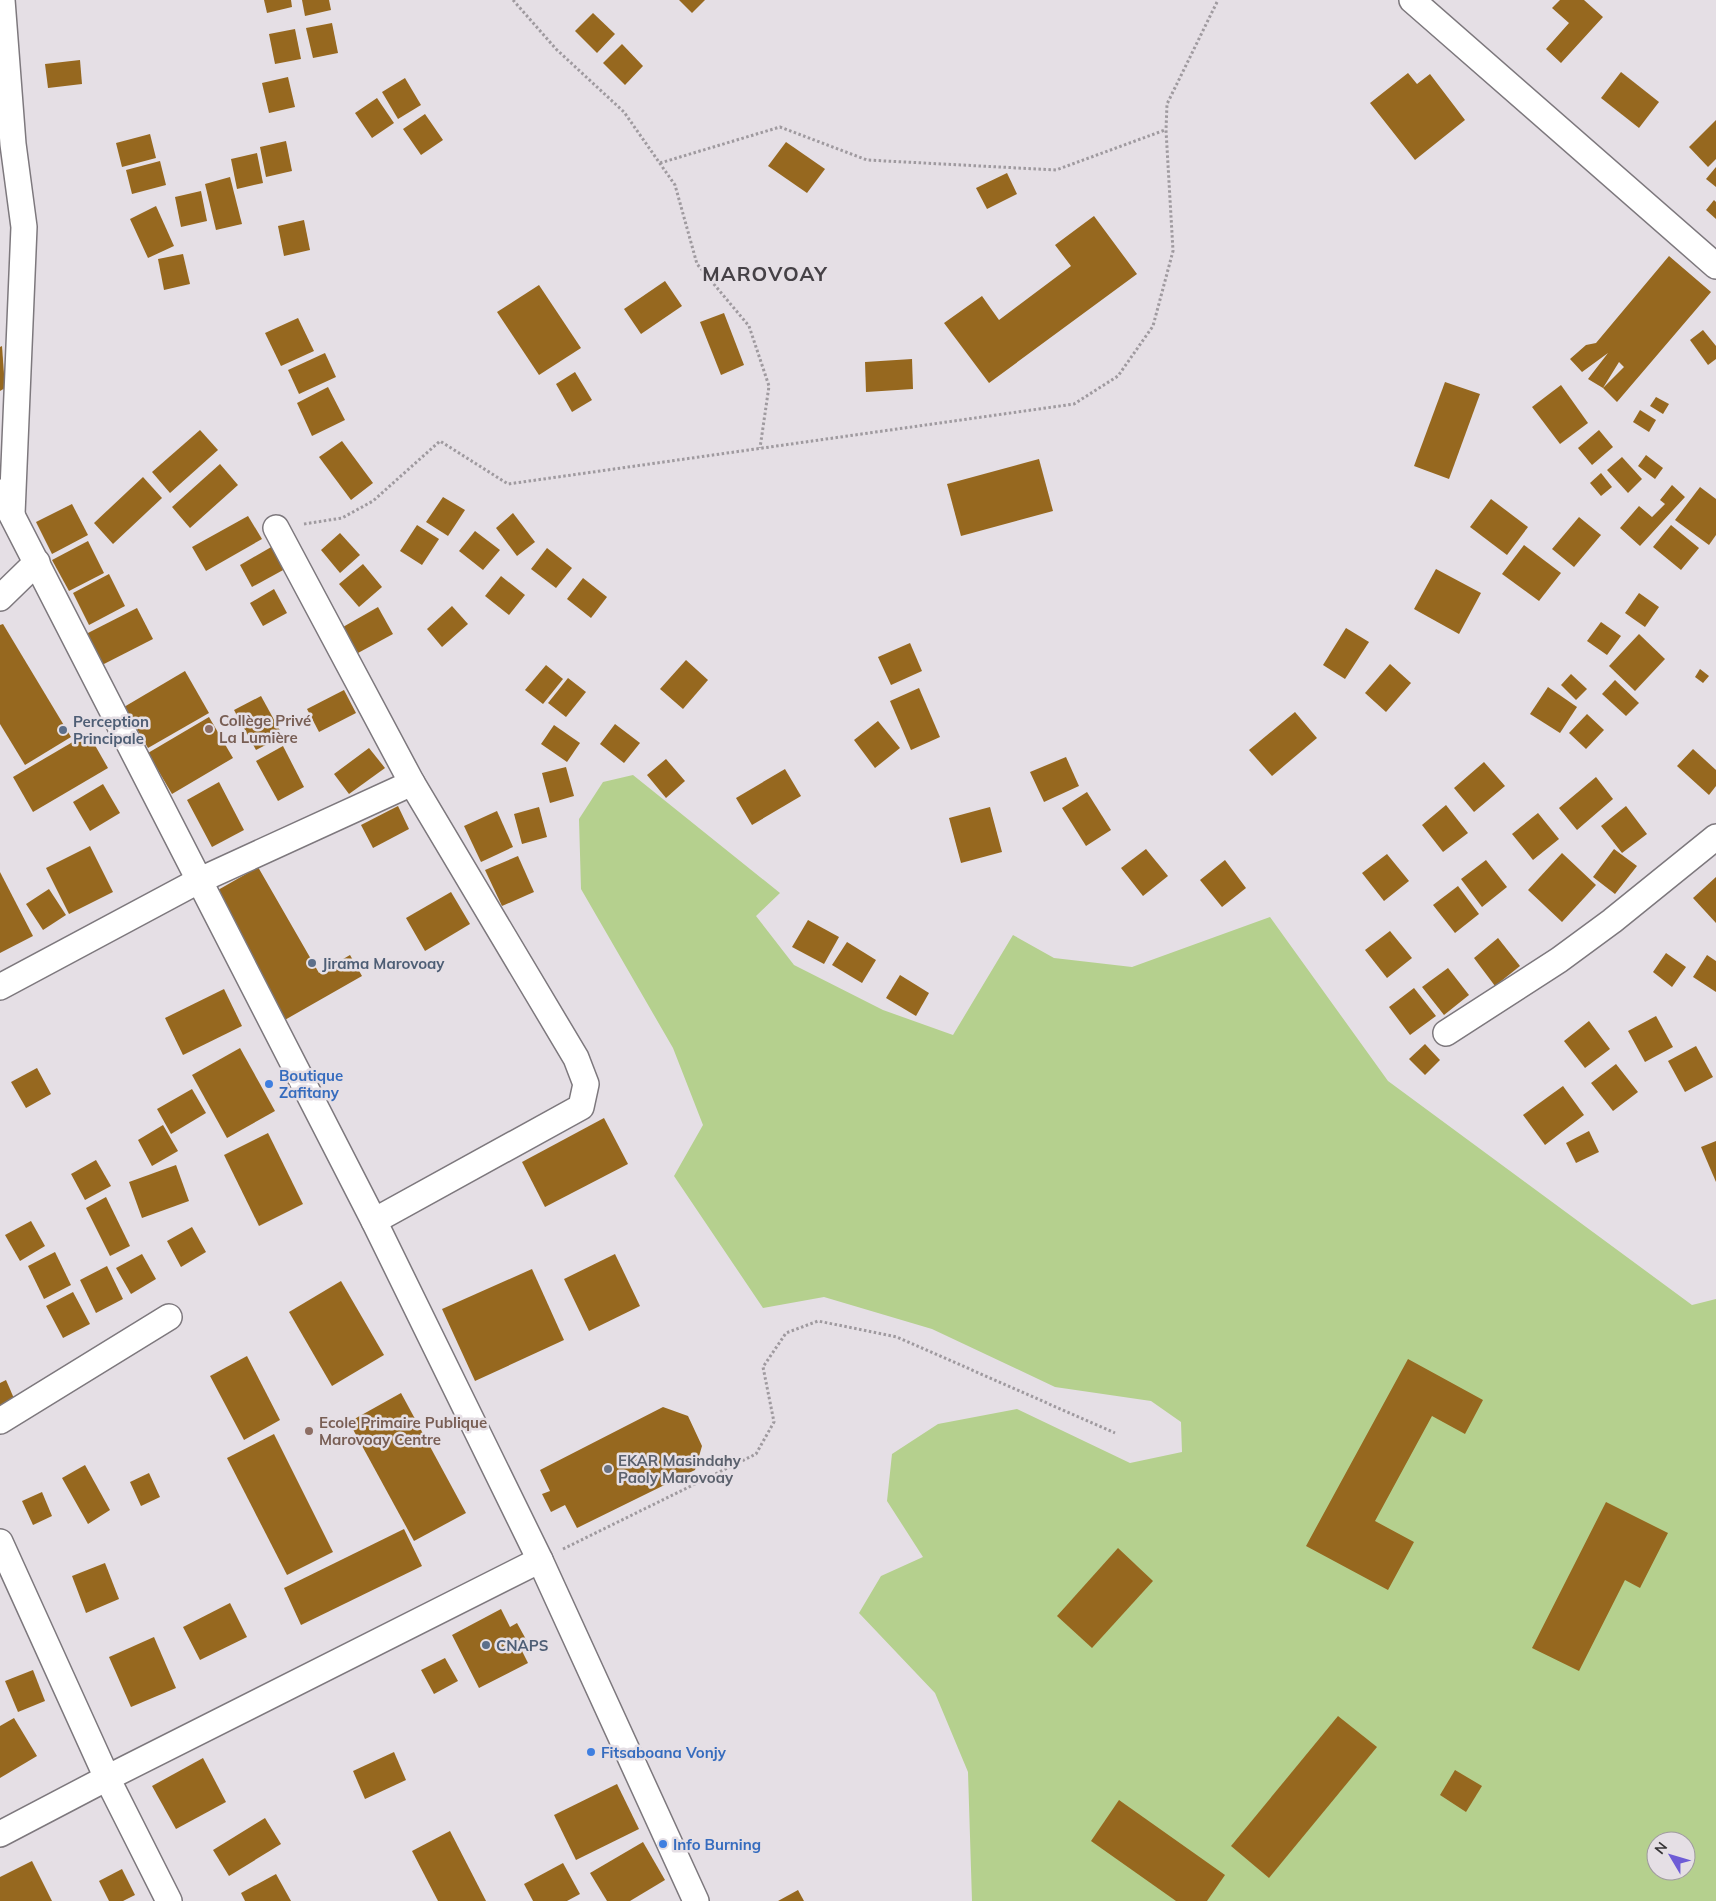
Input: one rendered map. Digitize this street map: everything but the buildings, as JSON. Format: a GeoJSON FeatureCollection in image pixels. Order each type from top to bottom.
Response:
{"type":"FeatureCollection","features":[{"type":"Feature","properties":{"kind":"street"},"geometry":{"type":"LineString","coordinates":[[2,0],[13,144],[24,227],[12,514]]}},
{"type":"Feature","properties":{"kind":"street"},"geometry":{"type":"LineString","coordinates":[[1412,0],[1716,266]]}},
{"type":"Feature","properties":{"kind":"street"},"geometry":{"type":"LineString","coordinates":[[0,492],[374,1221],[540,1560],[696,1901]]}},
{"type":"Feature","properties":{"kind":"street"},"geometry":{"type":"LineString","coordinates":[[276,528],[412,783],[576,1058],[586,1084],[581,1107],[374,1221]]}},
{"type":"Feature","properties":{"kind":"street"},"geometry":{"type":"LineString","coordinates":[[0,598],[37,562]]}},
{"type":"Feature","properties":{"kind":"street"},"geometry":{"type":"LineString","coordinates":[[0,987],[198,881],[412,783]]}},
{"type":"Feature","properties":{"kind":"street"},"geometry":{"type":"LineString","coordinates":[[1446,1033],[1559,960],[1612,921],[1716,837]]}},
{"type":"Feature","properties":{"kind":"street"},"geometry":{"type":"LineString","coordinates":[[0,1421],[169,1317]]}},
{"type":"Feature","properties":{"kind":"street"},"geometry":{"type":"LineString","coordinates":[[0,1542],[107,1778],[169,1901]]}},
{"type":"Feature","properties":{"kind":"street"},"geometry":{"type":"LineString","coordinates":[[0,1834],[107,1778],[540,1560]]}},
{"type":"Feature","properties":{"kind":"path"},"geometry":{"type":"LineString","coordinates":[[513,0],[556,50],[624,112],[675,185],[697,264],[749,326],[769,386],[760,448]]}},
{"type":"Feature","properties":{"kind":"path"},"geometry":{"type":"LineString","coordinates":[[276,528],[342,518],[373,500],[440,441],[508,484],[1074,404],[1118,376],[1153,326],[1173,251],[1166,130],[1167,104],[1218,0]]}},
{"type":"Feature","properties":{"kind":"path"},"geometry":{"type":"LineString","coordinates":[[660,163],[780,128],[867,160],[1056,170],[1166,130]]}},
{"type":"Feature","properties":{"kind":"path"},"geometry":{"type":"LineString","coordinates":[[540,1560],[756,1454],[774,1422],[763,1367],[786,1333],[818,1321],[896,1337],[1115,1433]]}},
{"type":"Feature","properties":{"kind":"green space"},"geometry":{"type":"Polygon","coordinates":[[[633,775],[780,893],[756,916],[794,965],[883,1010],[953,1035],[1013,935],[1054,958],[1132,967],[1270,917],[1388,1081],[1692,1305],[1716,1299],[1716,1901],[972,1901],[968,1772],[935,1693],[859,1613],[881,1576],[923,1557],[887,1501],[892,1454],[938,1424],[1017,1409],[1130,1463],[1182,1452],[1181,1422],[1151,1401],[1055,1387],[932,1329],[824,1297],[763,1308],[674,1176],[703,1125],[673,1048],[581,889],[579,819],[603,782],[633,775]]]}},
{"type":"Feature","properties":{"kind":"place","name":"Collège Privé La Lumière"},"geometry":{"type":"Point","coordinates":[209,729]}},
{"type":"Feature","properties":{"kind":"place","name":"Perception Principale"},"geometry":{"type":"Point","coordinates":[63,730]}},
{"type":"Feature","properties":{"kind":"place","name":"Jirama Marovoay"},"geometry":{"type":"Point","coordinates":[312,963]}},
{"type":"Feature","properties":{"kind":"place","name":"Boutique Zafitany"},"geometry":{"type":"Point","coordinates":[269,1084]}},
{"type":"Feature","properties":{"kind":"place","name":"Ecole Primaire Publique Marovoay Centre"},"geometry":{"type":"Point","coordinates":[309,1431]}},
{"type":"Feature","properties":{"kind":"place","name":"EKAR Masindahy Paoly Marovoay"},"geometry":{"type":"Point","coordinates":[608,1469]}},
{"type":"Feature","properties":{"kind":"place","name":"CNAPS"},"geometry":{"type":"Point","coordinates":[486,1645]}},
{"type":"Feature","properties":{"kind":"place","name":"Fitsaboana Vonjy"},"geometry":{"type":"Point","coordinates":[591,1752]}},
{"type":"Feature","properties":{"kind":"place","name":"Info Burning"},"geometry":{"type":"Point","coordinates":[663,1844]}},
{"type":"Feature","properties":{"kind":"district","name":"MAROVOAY"},"geometry":{"type":"Point","coordinates":[765,273]}}]}
